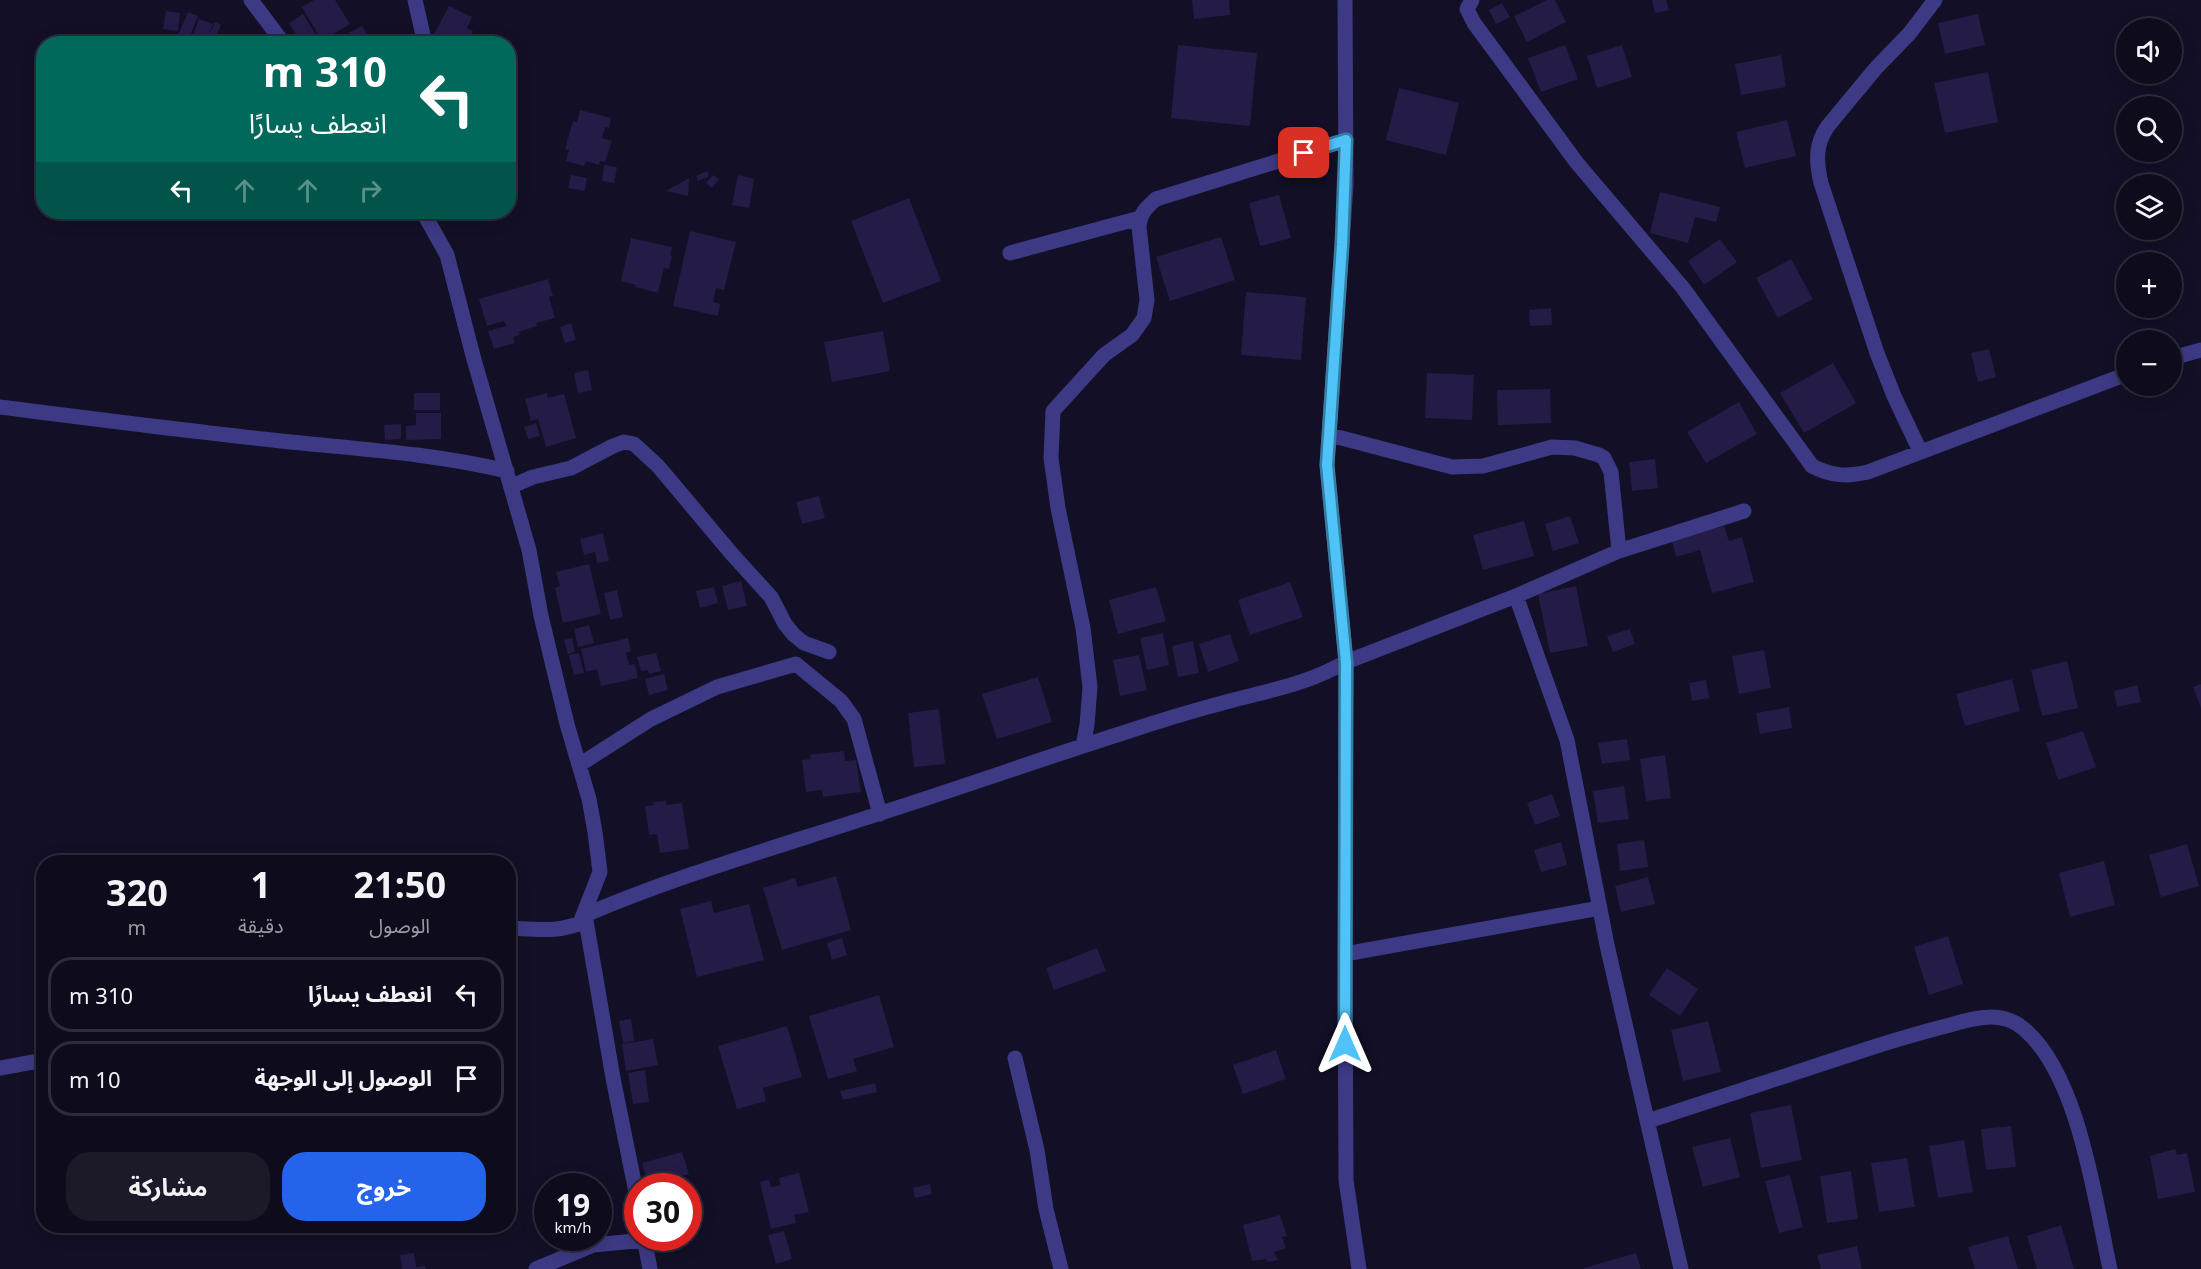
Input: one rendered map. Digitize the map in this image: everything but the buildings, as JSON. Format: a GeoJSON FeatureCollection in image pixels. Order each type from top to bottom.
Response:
{"type":"FeatureCollection","features":[{"type":"Feature","properties":{"kind":"street"},"geometry":{"type":"LineString","coordinates":[[251,0],[278,36]]}},
{"type":"Feature","properties":{"kind":"street"},"geometry":{"type":"LineString","coordinates":[[415,0],[423,36]]}},
{"type":"Feature","properties":{"kind":"street"},"geometry":{"type":"LineString","coordinates":[[1345,0],[1346,185],[1327,465],[1346,662],[1346,1180],[1359,1269]]}},
{"type":"Feature","properties":{"kind":"street"},"geometry":{"type":"LineString","coordinates":[[1472,0],[1467,9],[1474,23],[1577,163],[1683,288],[1807,461],[1827,472],[1850,476],[2116,378]]}},
{"type":"Feature","properties":{"kind":"street"},"geometry":{"type":"LineString","coordinates":[[1920,451],[1877,353],[1821,183],[1817,159],[1822,134],[1876,68],[1909,34],[1935,0]]}},
{"type":"Feature","properties":{"kind":"street"},"geometry":{"type":"LineString","coordinates":[[1083,746],[1090,687],[1083,628],[1058,508],[1051,458],[1053,411],[1104,355],[1132,335],[1144,318],[1147,300],[1140,218],[1146,207],[1156,199],[1346,140]]}},
{"type":"Feature","properties":{"kind":"street"},"geometry":{"type":"LineString","coordinates":[[1010,253],[1140,218]]}},
{"type":"Feature","properties":{"kind":"street"},"geometry":{"type":"LineString","coordinates":[[427,219],[447,255],[476,367],[512,486],[529,550],[541,616],[595,832],[600,872],[580,923],[566,929],[549,931],[516,929]]}},
{"type":"Feature","properties":{"kind":"street"},"geometry":{"type":"LineString","coordinates":[[2182,355],[2201,350]]}},
{"type":"Feature","properties":{"kind":"street"},"geometry":{"type":"LineString","coordinates":[[0,407],[234,436],[413,453],[507,471]]}},
{"type":"Feature","properties":{"kind":"street"},"geometry":{"type":"LineString","coordinates":[[1329,435],[1452,467],[1483,466],[1552,447],[1575,448],[1599,455],[1604,458],[1611,472],[1618,551]]}},
{"type":"Feature","properties":{"kind":"street"},"geometry":{"type":"LineString","coordinates":[[512,486],[533,477],[578,465],[624,442],[634,444],[657,466],[771,597],[785,624],[794,635],[804,643],[829,652]]}},
{"type":"Feature","properties":{"kind":"street"},"geometry":{"type":"LineString","coordinates":[[585,915],[643,890],[1083,746],[1224,702],[1290,687],[1320,676],[1346,662],[1516,596],[1618,551],[1743,511]]}},
{"type":"Feature","properties":{"kind":"street"},"geometry":{"type":"LineString","coordinates":[[1516,596],[1567,740],[1600,908],[1682,1269]]}},
{"type":"Feature","properties":{"kind":"street"},"geometry":{"type":"LineString","coordinates":[[579,765],[651,719],[717,687],[796,664],[841,701],[855,719],[880,814]]}},
{"type":"Feature","properties":{"kind":"street"},"geometry":{"type":"LineString","coordinates":[[1345,954],[1600,908]]}},
{"type":"Feature","properties":{"kind":"street"},"geometry":{"type":"LineString","coordinates":[[585,915],[632,1173]]}},
{"type":"Feature","properties":{"kind":"street"},"geometry":{"type":"LineString","coordinates":[[1648,1121],[1905,1037],[1972,1019],[1990,1017],[2004,1019],[2024,1029],[2036,1041],[2048,1056],[2066,1092],[2079,1129],[2110,1269]]}},
{"type":"Feature","properties":{"kind":"street"},"geometry":{"type":"LineString","coordinates":[[1015,1058],[1037,1150],[1046,1209],[1061,1269]]}},
{"type":"Feature","properties":{"kind":"street"},"geometry":{"type":"LineString","coordinates":[[0,1068],[36,1061]]}},
{"type":"Feature","properties":{"kind":"street"},"geometry":{"type":"LineString","coordinates":[[536,1269],[593,1245],[624,1241]]}},
{"type":"Feature","properties":{"kind":"street"},"geometry":{"type":"LineString","coordinates":[[647,1251],[650,1269]]}},
{"type":"Feature","properties":{"kind":"route"},"geometry":{"type":"LineString","coordinates":[[1304,153],[1346,140],[1346,185],[1327,465],[1346,662],[1345,1044]]}}]}
